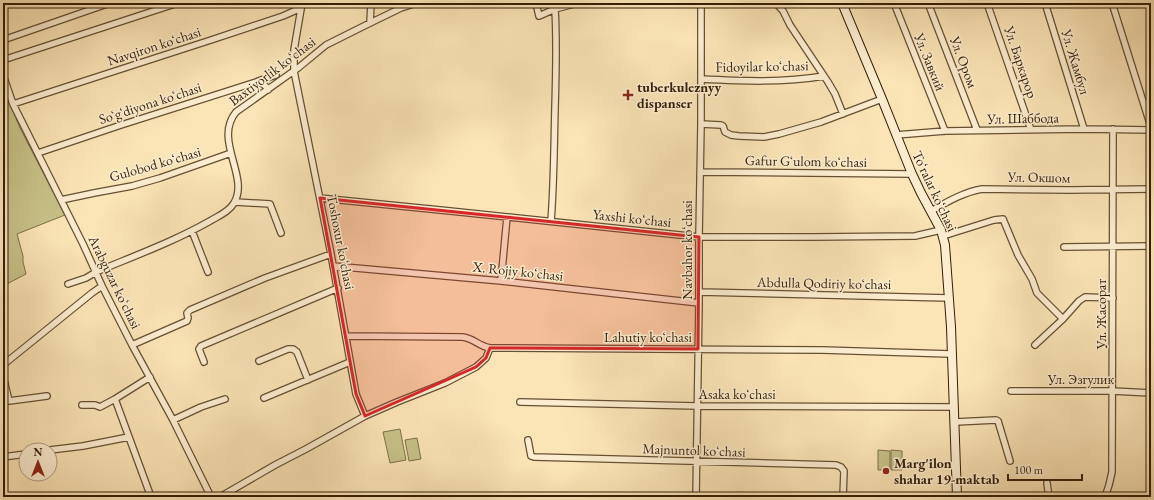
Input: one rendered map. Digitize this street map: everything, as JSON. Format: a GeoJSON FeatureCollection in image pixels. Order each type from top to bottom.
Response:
{"type":"FeatureCollection","features":[{"type":"Feature","properties":{"kind":"main road","name":"Toʻralar koʻchasi"},"geometry":{"type":"LineString","coordinates":[[842,3],[912,174],[942,233],[949,298],[957,497]]}},
{"type":"Feature","properties":{"kind":"street"},"geometry":{"type":"LineString","coordinates":[[3,40],[110,3]]}},
{"type":"Feature","properties":{"kind":"street"},"geometry":{"type":"LineString","coordinates":[[3,60],[178,3]]}},
{"type":"Feature","properties":{"kind":"street"},"geometry":{"type":"LineString","coordinates":[[370,22],[372,3]]}},
{"type":"Feature","properties":{"kind":"street","name":"Baxtiyorlik koʻchasi"},"geometry":{"type":"LineString","coordinates":[[235,202],[237,182],[228,134],[229,124],[233,116],[240,108],[294,71],[326,45],[400,6],[417,3]]}},
{"type":"Feature","properties":{"kind":"street"},"geometry":{"type":"LineString","coordinates":[[536,3],[538,16],[555,9],[578,3]]}},
{"type":"Feature","properties":{"kind":"street","name":"Navbahor koʻchasi"},"geometry":{"type":"LineString","coordinates":[[696,497],[701,124],[701,3]]}},
{"type":"Feature","properties":{"kind":"street","name":"Fidoyilar koʻchasi"},"geometry":{"type":"LineString","coordinates":[[776,3],[783,11],[790,25],[835,94],[843,114]]}},
{"type":"Feature","properties":{"kind":"street","name":"Ул. Завкий"},"geometry":{"type":"LineString","coordinates":[[894,3],[945,130]]}},
{"type":"Feature","properties":{"kind":"street","name":"Ул. Ором"},"geometry":{"type":"LineString","coordinates":[[928,3],[977,130]]}},
{"type":"Feature","properties":{"kind":"street","name":"Ул. Баркарор"},"geometry":{"type":"LineString","coordinates":[[987,3],[1031,130]]}},
{"type":"Feature","properties":{"kind":"street","name":"Ул. Жамбул"},"geometry":{"type":"LineString","coordinates":[[1045,3],[1084,129]]}},
{"type":"Feature","properties":{"kind":"street"},"geometry":{"type":"LineString","coordinates":[[1112,3],[1151,127]]}},
{"type":"Feature","properties":{"kind":"street","name":"Toshoxur koʻchasi"},"geometry":{"type":"LineString","coordinates":[[302,6],[294,50],[294,71],[338,288],[356,394],[365,416]]}},
{"type":"Feature","properties":{"kind":"street","name":"Navqiron koʻchasi"},"geometry":{"type":"LineString","coordinates":[[13,104],[283,16],[302,6]]}},
{"type":"Feature","properties":{"kind":"street"},"geometry":{"type":"LineString","coordinates":[[551,221],[557,31],[555,9]]}},
{"type":"Feature","properties":{"kind":"street","name":"Soʻgʻdiyona koʻchasi"},"geometry":{"type":"LineString","coordinates":[[38,153],[125,123],[276,75]]}},
{"type":"Feature","properties":{"kind":"street","name":"Arabguzar koʻchasi"},"geometry":{"type":"LineString","coordinates":[[3,76],[13,104],[83,244],[102,286],[173,420],[211,497]]}},
{"type":"Feature","properties":{"kind":"street","name":"Fidoyilar koʻchasi"},"geometry":{"type":"LineString","coordinates":[[700,79],[770,81],[824,76]]}},
{"type":"Feature","properties":{"kind":"street"},"geometry":{"type":"LineString","coordinates":[[256,82],[262,83],[268,90]]}},
{"type":"Feature","properties":{"kind":"street"},"geometry":{"type":"LineString","coordinates":[[701,124],[723,126],[726,132],[731,135],[764,137],[779,134],[843,114],[882,99]]}},
{"type":"Feature","properties":{"kind":"street","name":"Ул. Шаббода"},"geometry":{"type":"LineString","coordinates":[[896,135],[945,130],[1151,130]]}},
{"type":"Feature","properties":{"kind":"street","name":"Ул. Жасорат"},"geometry":{"type":"LineString","coordinates":[[1105,497],[1112,472],[1113,130]]}},
{"type":"Feature","properties":{"kind":"street","name":"Gulobod koʻchasi"},"geometry":{"type":"LineString","coordinates":[[61,200],[132,186],[231,154]]}},
{"type":"Feature","properties":{"kind":"street","name":"Gafur Gʻulom koʻchasi"},"geometry":{"type":"LineString","coordinates":[[700,172],[912,174]]}},
{"type":"Feature","properties":{"kind":"street","name":"Ул. Окшом"},"geometry":{"type":"LineString","coordinates":[[931,211],[964,194],[982,189],[1151,189]]}},
{"type":"Feature","properties":{"kind":"street","name":"Yaxshi koʻchasi"},"geometry":{"type":"LineString","coordinates":[[320,198],[699,237],[915,236],[942,233],[1003,219],[1018,255],[1032,278],[1037,293],[1063,319]]}},
{"type":"Feature","properties":{"kind":"street"},"geometry":{"type":"LineString","coordinates":[[68,284],[86,278],[96,272],[192,231],[228,210],[235,202],[270,204],[282,232]]}},
{"type":"Feature","properties":{"kind":"street"},"geometry":{"type":"LineString","coordinates":[[501,281],[507,217]]}},
{"type":"Feature","properties":{"kind":"street"},"geometry":{"type":"LineString","coordinates":[[192,231],[208,272]]}},
{"type":"Feature","properties":{"kind":"street"},"geometry":{"type":"LineString","coordinates":[[1064,247],[1151,246]]}},
{"type":"Feature","properties":{"kind":"street"},"geometry":{"type":"LineString","coordinates":[[132,345],[187,321],[187,313],[190,310],[265,278],[331,254]]}},
{"type":"Feature","properties":{"kind":"street","name":"X. Rojiy koʻchasi"},"geometry":{"type":"LineString","coordinates":[[333,266],[501,281],[699,303]]}},
{"type":"Feature","properties":{"kind":"street"},"geometry":{"type":"LineString","coordinates":[[3,365],[102,286]]}},
{"type":"Feature","properties":{"kind":"street"},"geometry":{"type":"LineString","coordinates":[[204,362],[199,349],[201,346],[338,288]]}},
{"type":"Feature","properties":{"kind":"street","name":"Abdulla Qodiriy koʻchasi"},"geometry":{"type":"LineString","coordinates":[[699,292],[949,298]]}},
{"type":"Feature","properties":{"kind":"street"},"geometry":{"type":"LineString","coordinates":[[1035,345],[1063,319],[1079,301],[1085,297],[1113,298]]}},
{"type":"Feature","properties":{"kind":"street","name":"Lahutiy koʻchasi"},"geometry":{"type":"LineString","coordinates":[[346,336],[462,337],[470,338],[483,346],[490,348],[822,350],[951,354]]}},
{"type":"Feature","properties":{"kind":"street"},"geometry":{"type":"LineString","coordinates":[[220,497],[365,416],[445,383],[476,367],[486,358],[490,348]]}},
{"type":"Feature","properties":{"kind":"street"},"geometry":{"type":"LineString","coordinates":[[259,361],[288,349],[293,349],[297,352],[308,380]]}},
{"type":"Feature","properties":{"kind":"street"},"geometry":{"type":"LineString","coordinates":[[264,398],[350,362]]}},
{"type":"Feature","properties":{"kind":"street"},"geometry":{"type":"LineString","coordinates":[[3,376],[9,401],[47,396]]}},
{"type":"Feature","properties":{"kind":"street"},"geometry":{"type":"LineString","coordinates":[[82,405],[100,406],[115,399],[150,376]]}},
{"type":"Feature","properties":{"kind":"street","name":"Ул. Эзгулик"},"geometry":{"type":"LineString","coordinates":[[1011,391],[1112,391],[1151,393]]}},
{"type":"Feature","properties":{"kind":"street"},"geometry":{"type":"LineString","coordinates":[[115,399],[151,497]]}},
{"type":"Feature","properties":{"kind":"street"},"geometry":{"type":"LineString","coordinates":[[173,420],[225,399]]}},
{"type":"Feature","properties":{"kind":"street","name":"Asaka koʻchasi"},"geometry":{"type":"LineString","coordinates":[[520,402],[697,406],[954,407]]}},
{"type":"Feature","properties":{"kind":"street"},"geometry":{"type":"LineString","coordinates":[[955,422],[996,420],[1010,461]]}},
{"type":"Feature","properties":{"kind":"street"},"geometry":{"type":"LineString","coordinates":[[58,449],[129,437]]}},
{"type":"Feature","properties":{"kind":"street","name":"Majnuntol koʻchasi"},"geometry":{"type":"LineString","coordinates":[[528,440],[531,456],[534,457],[836,465],[841,467],[844,471],[843,497]]}},
{"type":"Feature","properties":{"kind":"street"},"geometry":{"type":"LineString","coordinates":[[3,457],[18,455]]}},
{"type":"Feature","properties":{"kind":"street"},"geometry":{"type":"LineString","coordinates":[[1047,483],[1049,497]]}},
{"type":"Feature","properties":{"kind":"highlighted area"},"geometry":{"type":"Polygon","coordinates":[[[320,198],[699,237],[698,349],[490,348],[486,358],[476,367],[365,416],[356,394],[320,198]]]}},
{"type":"Feature","properties":{"kind":"shaded area"},"geometry":{"type":"Polygon","coordinates":[[[3,87],[20,128],[65,215],[17,234],[26,274],[3,286],[3,87]]]}},
{"type":"Feature","properties":{"kind":"shaded area"},"geometry":{"type":"Polygon","coordinates":[[[400,429],[406,460],[390,463],[383,432],[400,429]]]}},
{"type":"Feature","properties":{"kind":"shaded area"},"geometry":{"type":"Polygon","coordinates":[[[417,438],[421,459],[409,461],[405,440],[417,438]]]}},
{"type":"Feature","properties":{"kind":"shaded area"},"geometry":{"type":"Polygon","coordinates":[[[878,450],[890,451],[890,470],[878,470],[878,450]]]}},
{"type":"Feature","properties":{"kind":"shaded area"},"geometry":{"type":"Polygon","coordinates":[[[891,450],[902,451],[902,470],[891,470],[891,450]]]}},
{"type":"Feature","properties":{"kind":"place","name":"tuberkuleznyy dispanser"},"geometry":{"type":"Point","coordinates":[628,95]}},
{"type":"Feature","properties":{"kind":"place","name":"Marg'ilon shahar 19-maktab"},"geometry":{"type":"Point","coordinates":[886,471]}}]}
